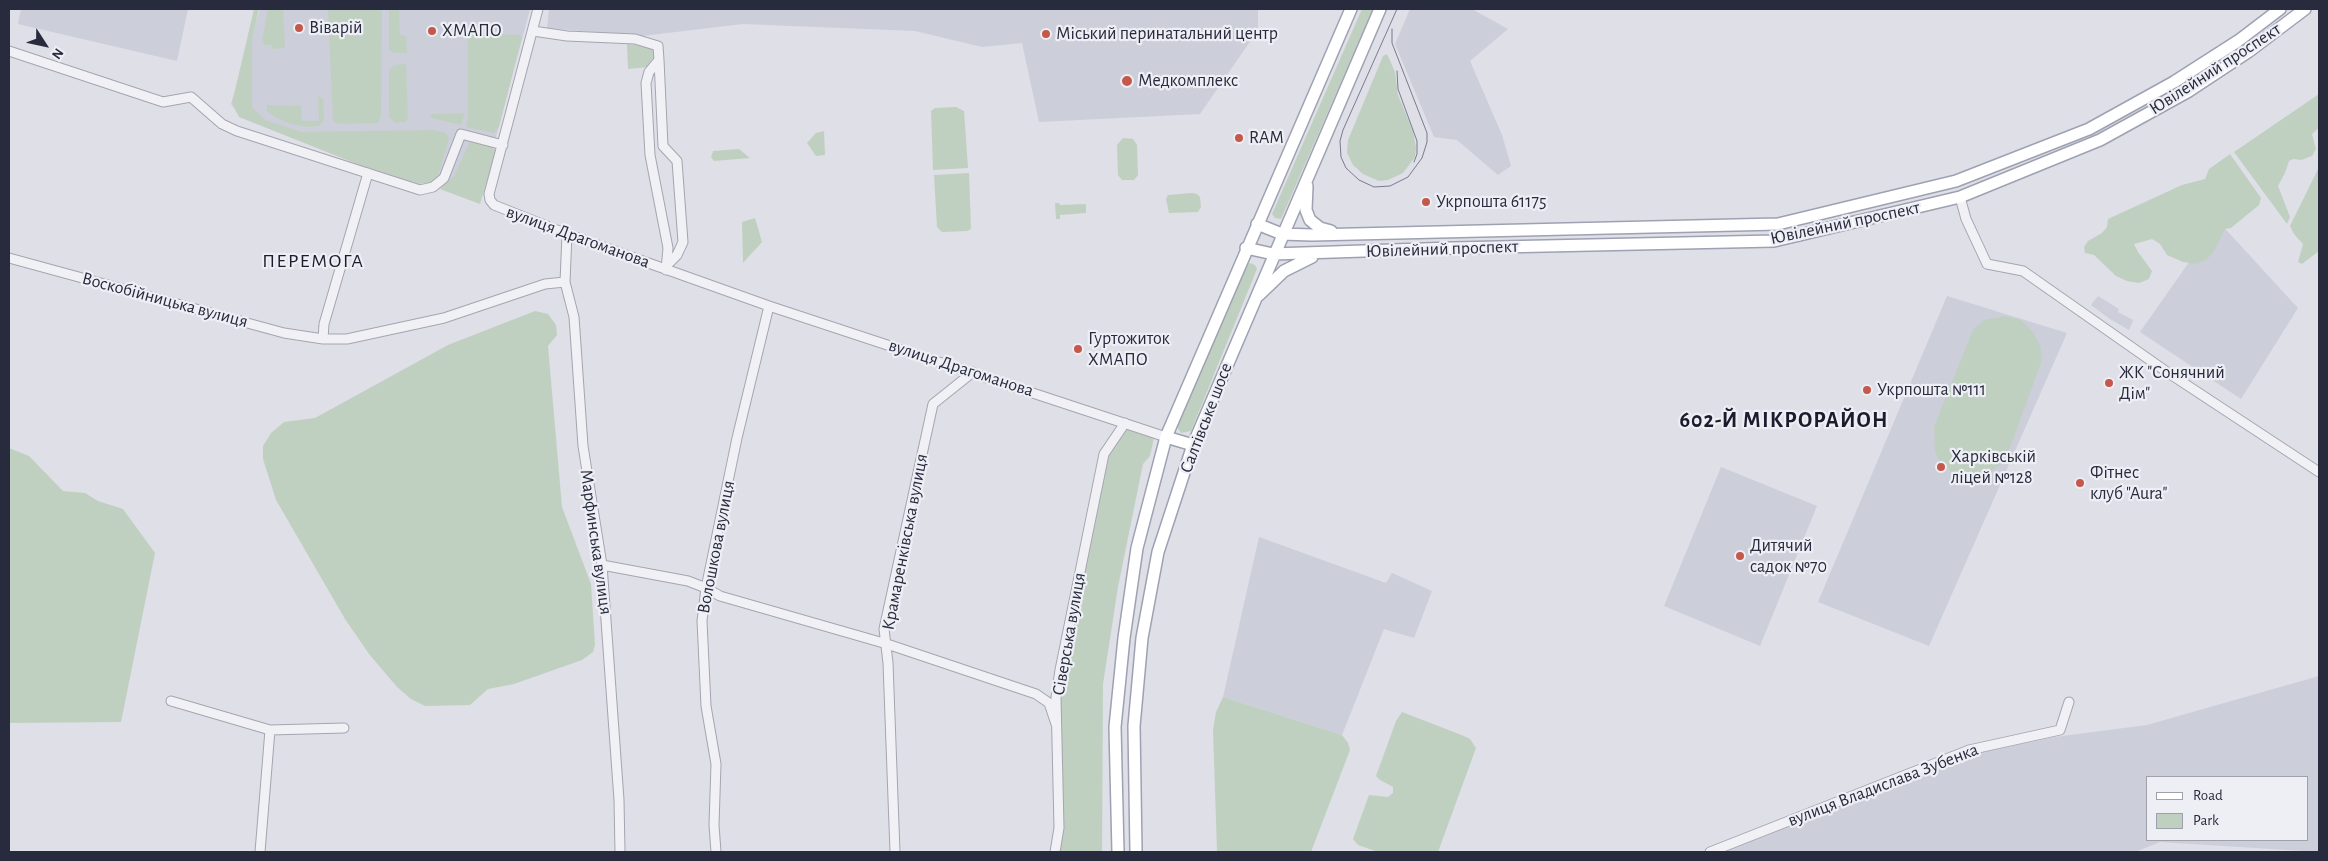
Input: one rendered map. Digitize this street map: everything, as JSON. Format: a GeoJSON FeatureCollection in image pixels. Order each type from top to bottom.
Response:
{"type":"FeatureCollection","features":[{"type":"Feature","properties":{"kind":"main road","name":"Салтівське шосе"},"geometry":{"type":"LineString","coordinates":[[1118,852],[1115,727],[1124,638],[1137,548],[1166,437],[1246,248],[1351,9]]}},
{"type":"Feature","properties":{"kind":"main road","name":"Салтівське шосе"},"geometry":{"type":"LineString","coordinates":[[1136,852],[1134,726],[1142,638],[1158,552],[1193,445],[1380,9]]}},
{"type":"Feature","properties":{"kind":"main road","name":"Ювілейний проспект"},"geometry":{"type":"LineString","coordinates":[[1282,234],[1452,233],[1595,227],[1763,226],[1778,224],[1956,181],[2089,129],[2142,100],[2238,41],[2280,9]]}},
{"type":"Feature","properties":{"kind":"main road","name":"Ювілейний проспект"},"geometry":{"type":"LineString","coordinates":[[1246,248],[1274,254],[1774,241],[1960,197],[2100,140],[2196,86],[2248,52],[2305,9]]}},
{"type":"Feature","properties":{"kind":"main road"},"geometry":{"type":"LineString","coordinates":[[1308,175],[1306,210],[1310,220],[1320,228],[1340,234]]}},
{"type":"Feature","properties":{"kind":"main road"},"geometry":{"type":"LineString","coordinates":[[1956,181],[1960,197]]}},
{"type":"Feature","properties":{"kind":"main road"},"geometry":{"type":"LineString","coordinates":[[1257,224],[1282,234]]}},
{"type":"Feature","properties":{"kind":"main road"},"geometry":{"type":"LineString","coordinates":[[1253,302],[1289,267],[1303,260],[1328,252]]}},
{"type":"Feature","properties":{"kind":"main road"},"geometry":{"type":"LineString","coordinates":[[1166,437],[1193,445]]}},
{"type":"Feature","properties":{"kind":"street"},"geometry":{"type":"LineString","coordinates":[[9,51],[163,102],[190,97],[222,124],[237,131],[420,190],[437,184],[444,178],[461,134],[503,145],[538,9]]}},
{"type":"Feature","properties":{"kind":"street"},"geometry":{"type":"LineString","coordinates":[[533,30],[568,36],[599,36],[646,41],[658,46],[663,146],[675,157],[678,165],[683,242],[677,255],[667,267]]}},
{"type":"Feature","properties":{"kind":"street"},"geometry":{"type":"LineString","coordinates":[[659,60],[649,72],[646,83],[650,155],[667,239],[667,267]]}},
{"type":"Feature","properties":{"kind":"street","name":"вулиця Драгоманова"},"geometry":{"type":"LineString","coordinates":[[503,145],[489,194],[491,202],[514,214],[567,234],[667,267],[769,306],[1166,437]]}},
{"type":"Feature","properties":{"kind":"street"},"geometry":{"type":"LineString","coordinates":[[323,339],[324,324],[368,173]]}},
{"type":"Feature","properties":{"kind":"street"},"geometry":{"type":"LineString","coordinates":[[1960,197],[1966,219],[1987,264],[2023,271],[2167,372],[2319,472]]}},
{"type":"Feature","properties":{"kind":"street","name":"Марфинська вулиця"},"geometry":{"type":"LineString","coordinates":[[567,234],[565,282],[574,317],[583,446],[602,565],[620,852]]}},
{"type":"Feature","properties":{"kind":"street","name":"Воскобійницька вулиця"},"geometry":{"type":"LineString","coordinates":[[9,258],[284,333],[323,339],[347,339],[444,318],[545,284],[565,282]]}},
{"type":"Feature","properties":{"kind":"street","name":"Волошкова вулиця"},"geometry":{"type":"LineString","coordinates":[[716,852],[714,824],[716,764],[706,706],[702,621],[706,588],[737,438],[769,306]]}},
{"type":"Feature","properties":{"kind":"street","name":"Крамаренківська вулиця"},"geometry":{"type":"LineString","coordinates":[[895,852],[887,644],[884,629],[933,404],[973,372]]}},
{"type":"Feature","properties":{"kind":"street","name":"Сіверська вулиця"},"geometry":{"type":"LineString","coordinates":[[1055,852],[1059,828],[1056,697],[1060,670],[1104,454],[1125,423]]}},
{"type":"Feature","properties":{"kind":"street"},"geometry":{"type":"LineString","coordinates":[[602,565],[688,581],[720,596],[887,644],[1036,694],[1049,703],[1056,724]]}},
{"type":"Feature","properties":{"kind":"street"},"geometry":{"type":"LineString","coordinates":[[171,701],[270,730],[344,728]]}},
{"type":"Feature","properties":{"kind":"street","name":"вулиця Владислава Зубенка"},"geometry":{"type":"LineString","coordinates":[[1710,852],[1969,750],[2060,730],[2069,702]]}},
{"type":"Feature","properties":{"kind":"street"},"geometry":{"type":"LineString","coordinates":[[260,852],[270,730]]}},
{"type":"Feature","properties":{"kind":"shaded area"},"geometry":{"type":"Polygon","coordinates":[[[21,9],[188,9],[177,61],[18,24],[21,9]]]}},
{"type":"Feature","properties":{"kind":"shaded area"},"geometry":{"type":"Polygon","coordinates":[[[260,9],[530,9],[479,201],[240,116],[231,104],[260,9]]]}},
{"type":"Feature","properties":{"kind":"shaded area","name":"Медкомплекс"},"geometry":{"type":"Polygon","coordinates":[[[549,9],[1258,9],[1258,30],[1200,114],[1039,122],[1022,43],[982,47],[915,31],[743,24],[642,36],[547,28],[549,9]]]}},
{"type":"Feature","properties":{"kind":"shaded area"},"geometry":{"type":"Polygon","coordinates":[[[1410,9],[1472,9],[1508,29],[1470,61],[1502,135],[1511,166],[1498,175],[1457,140],[1434,137],[1395,44],[1410,9]]]}},
{"type":"Feature","properties":{"kind":"shaded area"},"geometry":{"type":"Polygon","coordinates":[[[2218,221],[2298,308],[2241,399],[2140,332],[2218,221]]]}},
{"type":"Feature","properties":{"kind":"shaded area","name":"Харківській ліцей №128"},"geometry":{"type":"Polygon","coordinates":[[[1947,296],[2067,333],[1929,646],[1818,602],[1947,296]]]}},
{"type":"Feature","properties":{"kind":"shaded area"},"geometry":{"type":"Polygon","coordinates":[[[2098,296],[2119,309],[2118,312],[2133,320],[2129,330],[2091,305],[2098,296]]]}},
{"type":"Feature","properties":{"kind":"shaded area","name":"Дитячий садок №70"},"geometry":{"type":"Polygon","coordinates":[[[1721,467],[1817,506],[1760,646],[1664,606],[1721,467]]]}},
{"type":"Feature","properties":{"kind":"shaded area"},"geometry":{"type":"Polygon","coordinates":[[[1259,537],[1386,583],[1392,573],[1432,591],[1414,638],[1384,629],[1342,735],[1223,697],[1259,537]]]}},
{"type":"Feature","properties":{"kind":"shaded area"},"geometry":{"type":"Polygon","coordinates":[[[2319,676],[2319,852],[2160,842],[2135,852],[1721,852],[1964,756],[2055,737],[2147,725],[2319,676]]]}},
{"type":"Feature","properties":{"kind":"green space"},"geometry":{"type":"Polygon","coordinates":[[[254,9],[259,9],[252,39],[252,107],[265,120],[302,132],[433,130],[446,133],[449,139],[436,182],[419,184],[362,166],[239,117],[232,103],[254,9]]]}},
{"type":"Feature","properties":{"kind":"green space"},"geometry":{"type":"Polygon","coordinates":[[[268,9],[283,9],[285,48],[272,49],[272,45],[265,45],[262,42],[268,9]]]}},
{"type":"Feature","properties":{"kind":"green space"},"geometry":{"type":"Polygon","coordinates":[[[328,9],[382,9],[381,116],[378,123],[339,124],[333,121],[328,9]]]}},
{"type":"Feature","properties":{"kind":"green space"},"geometry":{"type":"Polygon","coordinates":[[[389,9],[399,9],[400,35],[406,36],[407,53],[394,53],[389,50],[389,9]]]}},
{"type":"Feature","properties":{"kind":"green space"},"geometry":{"type":"Polygon","coordinates":[[[1362,9],[1373,9],[1281,219],[1275,218],[1272,214],[1362,9]]]}},
{"type":"Feature","properties":{"kind":"green space"},"geometry":{"type":"Polygon","coordinates":[[[468,33],[519,35],[522,37],[499,127],[494,133],[466,127],[468,118],[468,33]]]}},
{"type":"Feature","properties":{"kind":"green space"},"geometry":{"type":"Polygon","coordinates":[[[627,44],[654,47],[657,57],[649,67],[628,69],[627,44]]]}},
{"type":"Feature","properties":{"kind":"green space"},"geometry":{"type":"Polygon","coordinates":[[[1387,54],[1395,72],[1398,95],[1413,131],[1416,148],[1415,157],[1403,173],[1388,180],[1379,181],[1363,174],[1353,165],[1347,153],[1348,140],[1383,56],[1387,54]]]}},
{"type":"Feature","properties":{"kind":"green space"},"geometry":{"type":"Polygon","coordinates":[[[406,64],[408,118],[405,122],[396,123],[389,117],[389,70],[395,65],[406,64]]]}},
{"type":"Feature","properties":{"kind":"green space"},"geometry":{"type":"Polygon","coordinates":[[[2319,94],[2319,128],[2312,134],[2316,149],[2312,156],[2301,160],[2293,159],[2289,161],[2278,186],[2290,217],[2287,224],[2234,152],[2319,94]]]}},
{"type":"Feature","properties":{"kind":"green space"},"geometry":{"type":"Polygon","coordinates":[[[318,96],[323,99],[324,120],[319,126],[308,127],[288,123],[267,111],[267,105],[301,106],[302,121],[319,121],[318,96]]]}},
{"type":"Feature","properties":{"kind":"green space"},"geometry":{"type":"Polygon","coordinates":[[[956,107],[964,111],[968,168],[933,170],[931,111],[935,108],[956,107]]]}},
{"type":"Feature","properties":{"kind":"green space"},"geometry":{"type":"Polygon","coordinates":[[[465,113],[461,125],[430,116],[432,114],[465,113]]]}},
{"type":"Feature","properties":{"kind":"green space"},"geometry":{"type":"Polygon","coordinates":[[[824,131],[825,155],[816,156],[807,143],[816,133],[824,131]]]}},
{"type":"Feature","properties":{"kind":"green space"},"geometry":{"type":"Polygon","coordinates":[[[1123,138],[1133,139],[1137,145],[1138,175],[1134,180],[1122,180],[1118,175],[1117,145],[1123,138]]]}},
{"type":"Feature","properties":{"kind":"green space"},"geometry":{"type":"Polygon","coordinates":[[[470,142],[492,147],[496,151],[480,204],[440,189],[454,176],[470,142]]]}},
{"type":"Feature","properties":{"kind":"green space"},"geometry":{"type":"Polygon","coordinates":[[[739,149],[750,158],[714,161],[711,157],[713,151],[739,149]]]}},
{"type":"Feature","properties":{"kind":"green space"},"geometry":{"type":"Polygon","coordinates":[[[2230,154],[2261,198],[2259,205],[2231,228],[2225,229],[2214,251],[2206,260],[2196,264],[2183,262],[2167,255],[2160,244],[2152,239],[2134,244],[2152,271],[2149,279],[2139,283],[2127,281],[2116,276],[2094,255],[2085,253],[2084,247],[2088,241],[2102,233],[2107,227],[2108,219],[2182,185],[2205,179],[2209,169],[2230,154]]]}},
{"type":"Feature","properties":{"kind":"green space"},"geometry":{"type":"Polygon","coordinates":[[[2319,167],[2319,251],[2302,264],[2298,262],[2303,244],[2290,226],[2319,167]]]}},
{"type":"Feature","properties":{"kind":"green space"},"geometry":{"type":"Polygon","coordinates":[[[969,173],[971,229],[967,231],[942,232],[937,227],[934,175],[969,173]]]}},
{"type":"Feature","properties":{"kind":"green space"},"geometry":{"type":"Polygon","coordinates":[[[1192,193],[1200,197],[1201,207],[1198,212],[1169,213],[1166,199],[1168,195],[1192,193]]]}},
{"type":"Feature","properties":{"kind":"green space"},"geometry":{"type":"Polygon","coordinates":[[[1055,203],[1060,205],[1086,204],[1086,213],[1060,215],[1060,219],[1056,219],[1055,203]]]}},
{"type":"Feature","properties":{"kind":"green space"},"geometry":{"type":"Polygon","coordinates":[[[755,218],[762,242],[743,263],[742,222],[755,218]]]}},
{"type":"Feature","properties":{"kind":"green space"},"geometry":{"type":"Polygon","coordinates":[[[1250,263],[1255,265],[1257,269],[1191,431],[1181,433],[1177,427],[1246,265],[1250,263]]]}},
{"type":"Feature","properties":{"kind":"green space"},"geometry":{"type":"Polygon","coordinates":[[[535,311],[548,314],[556,325],[557,335],[548,346],[562,507],[591,584],[595,645],[593,652],[582,660],[514,684],[488,689],[470,705],[425,706],[411,699],[397,687],[369,654],[345,619],[276,500],[263,459],[263,446],[271,433],[284,422],[315,418],[448,345],[535,311]]]}},
{"type":"Feature","properties":{"kind":"green space"},"geometry":{"type":"Polygon","coordinates":[[[2005,316],[2021,320],[2032,331],[2040,345],[2042,360],[2005,461],[1983,478],[1967,479],[1942,466],[1935,451],[1934,427],[1973,330],[1984,320],[2005,316]]]}},
{"type":"Feature","properties":{"kind":"green space"},"geometry":{"type":"Polygon","coordinates":[[[1125,423],[1155,433],[1150,456],[1143,464],[1118,587],[1103,684],[1102,852],[1055,852],[1056,697],[1104,454],[1125,423]]]}},
{"type":"Feature","properties":{"kind":"green space"},"geometry":{"type":"Polygon","coordinates":[[[9,448],[29,456],[63,491],[85,493],[98,501],[123,509],[155,553],[121,722],[9,723],[9,448]]]}},
{"type":"Feature","properties":{"kind":"green space"},"geometry":{"type":"Polygon","coordinates":[[[1223,697],[1342,735],[1348,743],[1350,750],[1311,852],[1217,852],[1213,730],[1216,712],[1223,697]]]}},
{"type":"Feature","properties":{"kind":"green space"},"geometry":{"type":"Polygon","coordinates":[[[1402,712],[1464,736],[1470,739],[1476,748],[1438,852],[1378,852],[1358,845],[1353,839],[1369,795],[1388,797],[1393,793],[1393,787],[1376,776],[1396,721],[1402,712]]]}},
{"type":"Feature","properties":{"kind":"tram line"},"geometry":{"type":"LineString","coordinates":[[1392,29],[1392,43],[1427,133],[1427,142],[1422,158],[1408,177],[1390,186],[1374,187],[1359,180],[1346,168],[1341,157],[1340,141],[1343,130],[1397,9]]}},
{"type":"Feature","properties":{"kind":"tram line"},"geometry":{"type":"LineString","coordinates":[[1397,71],[1398,89],[1417,141],[1417,154],[1414,162]]}},
{"type":"Feature","properties":{"kind":"place","name":"Віварій"},"geometry":{"type":"Point","coordinates":[299,28]}},
{"type":"Feature","properties":{"kind":"place","name":"ХМАПО"},"geometry":{"type":"Point","coordinates":[432,31]}},
{"type":"Feature","properties":{"kind":"place","name":"Міський перинатальний центр"},"geometry":{"type":"Point","coordinates":[1046,34]}},
{"type":"Feature","properties":{"kind":"place","name":"Медкомплекс"},"geometry":{"type":"Point","coordinates":[1127,81]}},
{"type":"Feature","properties":{"kind":"place","name":"RAM"},"geometry":{"type":"Point","coordinates":[1239,138]}},
{"type":"Feature","properties":{"kind":"place","name":"Укрпошта 61175"},"geometry":{"type":"Point","coordinates":[1426,202]}},
{"type":"Feature","properties":{"kind":"place","name":"Гуртожиток ХМАПО"},"geometry":{"type":"Point","coordinates":[1078,349]}},
{"type":"Feature","properties":{"kind":"place","name":"ЖК \"Сонячний Дім\""},"geometry":{"type":"Point","coordinates":[2109,383]}},
{"type":"Feature","properties":{"kind":"place","name":"Укрпошта №111"},"geometry":{"type":"Point","coordinates":[1867,390]}},
{"type":"Feature","properties":{"kind":"place","name":"Харківській ліцей №128"},"geometry":{"type":"Point","coordinates":[1941,467]}},
{"type":"Feature","properties":{"kind":"place","name":"Фітнес клуб \"Aura\""},"geometry":{"type":"Point","coordinates":[2080,483]}},
{"type":"Feature","properties":{"kind":"place","name":"Дитячий садок №70"},"geometry":{"type":"Point","coordinates":[1740,556]}},
{"type":"Feature","properties":{"kind":"district","name":"ПЕРЕМОГА"},"geometry":{"type":"Point","coordinates":[313,261]}},
{"type":"Feature","properties":{"kind":"district","name":"602-Й МІКРОРАЙОН"},"geometry":{"type":"Point","coordinates":[1784,420]}}]}
